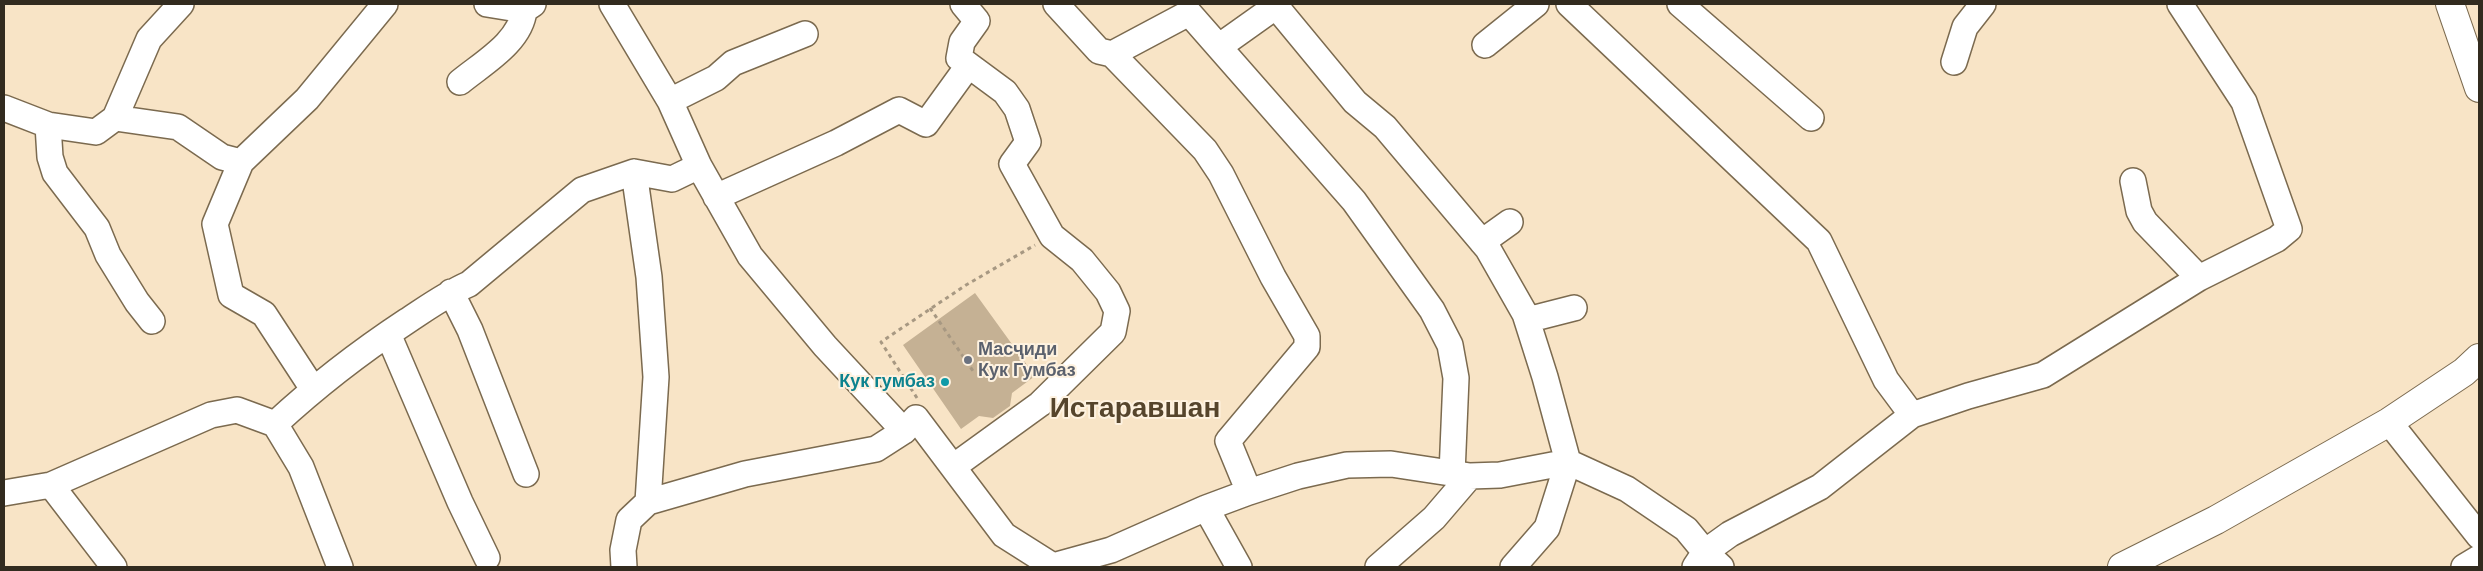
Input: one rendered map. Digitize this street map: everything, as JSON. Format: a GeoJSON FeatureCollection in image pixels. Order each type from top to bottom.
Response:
{"type":"FeatureCollection","features":[{"type":"Feature","properties":{"kind":"main road"},"geometry":{"type":"LineString","coordinates":[[2450,4],[2479,88]]}},
{"type":"Feature","properties":{"kind":"main road"},"geometry":{"type":"LineString","coordinates":[[2122,567],[2216,520],[2389,422],[2464,372],[2479,358]]}},
{"type":"Feature","properties":{"kind":"street"},"geometry":{"type":"LineString","coordinates":[[4,108],[48,125],[96,132],[115,118],[149,39],[181,4]]}},
{"type":"Feature","properties":{"kind":"street"},"geometry":{"type":"LineString","coordinates":[[313,389],[264,314],[231,295],[215,224],[241,162],[307,99],[385,4]]}},
{"type":"Feature","properties":{"kind":"street"},"geometry":{"type":"LineString","coordinates":[[460,82],[513,36],[523,22],[529,7],[487,4]]}},
{"type":"Feature","properties":{"kind":"street"},"geometry":{"type":"LineString","coordinates":[[612,4],[670,101],[698,166],[750,256],[825,346],[953,466],[1004,535],[1053,566],[1110,559],[1206,508],[1298,476],[1347,464],[1390,464],[1461,475],[1500,475],[1568,462],[1627,490],[1686,530],[1707,562],[1730,534],[1820,487],[1912,415],[1968,396],[2043,376],[2198,278],[2277,239],[2289,229],[2244,102],[2180,4]]}},
{"type":"Feature","properties":{"kind":"street"},"geometry":{"type":"LineString","coordinates":[[953,466],[1040,404],[1112,332],[1117,311],[1108,292],[1082,260],[1052,236],[1012,164],[1028,142],[1017,109],[1005,92],[959,58],[962,42],[977,21],[962,4]]}},
{"type":"Feature","properties":{"kind":"street"},"geometry":{"type":"LineString","coordinates":[[1056,4],[1099,51],[1112,54],[1205,150],[1221,174],[1273,277],[1307,336],[1307,347],[1228,441],[1249,492]]}},
{"type":"Feature","properties":{"kind":"street"},"geometry":{"type":"LineString","coordinates":[[1220,46],[1276,4],[1355,102],[1385,127],[1482,242],[1527,320],[1568,462],[1547,528],[1513,567]]}},
{"type":"Feature","properties":{"kind":"street"},"geometry":{"type":"LineString","coordinates":[[1485,45],[1536,4]]}},
{"type":"Feature","properties":{"kind":"street"},"geometry":{"type":"LineString","coordinates":[[1569,4],[1819,241],[1886,380],[1912,415]]}},
{"type":"Feature","properties":{"kind":"street"},"geometry":{"type":"LineString","coordinates":[[1680,4],[1811,118]]}},
{"type":"Feature","properties":{"kind":"street"},"geometry":{"type":"LineString","coordinates":[[1954,62],[1965,28],[1983,4]]}},
{"type":"Feature","properties":{"kind":"street"},"geometry":{"type":"LineString","coordinates":[[1112,54],[1189,12],[1354,201],[1432,310],[1450,345],[1456,378],[1461,475],[1434,518],[1378,567]]}},
{"type":"Feature","properties":{"kind":"street"},"geometry":{"type":"LineString","coordinates":[[670,101],[716,78],[733,63],[804,34]]}},
{"type":"Feature","properties":{"kind":"street"},"geometry":{"type":"LineString","coordinates":[[716,197],[836,144],[899,110],[926,124],[968,66]]}},
{"type":"Feature","properties":{"kind":"street"},"geometry":{"type":"LineString","coordinates":[[115,118],[178,127],[222,157],[241,162]]}},
{"type":"Feature","properties":{"kind":"street"},"geometry":{"type":"LineString","coordinates":[[48,125],[50,157],[55,173],[97,228],[108,255],[137,302],[152,321]]}},
{"type":"Feature","properties":{"kind":"street"},"geometry":{"type":"LineString","coordinates":[[275,424],[313,389],[388,334],[451,292],[469,284],[582,190],[634,172],[672,179],[698,166]]}},
{"type":"Feature","properties":{"kind":"street"},"geometry":{"type":"LineString","coordinates":[[634,172],[649,277],[656,377],[648,502]]}},
{"type":"Feature","properties":{"kind":"street"},"geometry":{"type":"LineString","coordinates":[[2133,181],[2139,211],[2145,222],[2198,278]]}},
{"type":"Feature","properties":{"kind":"street"},"geometry":{"type":"LineString","coordinates":[[1482,242],[1510,222]]}},
{"type":"Feature","properties":{"kind":"street"},"geometry":{"type":"LineString","coordinates":[[451,292],[470,330],[526,474]]}},
{"type":"Feature","properties":{"kind":"street"},"geometry":{"type":"LineString","coordinates":[[1527,320],[1574,308]]}},
{"type":"Feature","properties":{"kind":"street"},"geometry":{"type":"LineString","coordinates":[[388,334],[460,502],[487,558]]}},
{"type":"Feature","properties":{"kind":"street"},"geometry":{"type":"LineString","coordinates":[[4,493],[51,485],[211,415],[237,410],[275,424],[301,466],[340,567]]}},
{"type":"Feature","properties":{"kind":"street"},"geometry":{"type":"LineString","coordinates":[[2389,422],[2479,536]]}},
{"type":"Feature","properties":{"kind":"street"},"geometry":{"type":"LineString","coordinates":[[624,567],[623,550],[629,520],[648,502],[745,474],[876,449],[910,424]]}},
{"type":"Feature","properties":{"kind":"street"},"geometry":{"type":"LineString","coordinates":[[51,485],[114,567]]}},
{"type":"Feature","properties":{"kind":"street"},"geometry":{"type":"LineString","coordinates":[[1206,508],[1239,567]]}},
{"type":"Feature","properties":{"kind":"street"},"geometry":{"type":"LineString","coordinates":[[2464,567],[2479,558]]}},
{"type":"Feature","properties":{"kind":"path"},"geometry":{"type":"LineString","coordinates":[[910,424],[919,402],[881,342],[930,308],[1052,236]]}},
{"type":"Feature","properties":{"kind":"path"},"geometry":{"type":"LineString","coordinates":[[930,308],[974,371]]}},
{"type":"Feature","properties":{"kind":"building","name":"Масҷиди Кук Гумбаз"},"geometry":{"type":"Polygon","coordinates":[[[975,293],[1035,376],[1012,393],[1010,406],[993,418],[979,416],[961,429],[903,345],[975,293]]]}},
{"type":"Feature","properties":{"kind":"place","name":"Масҷиди Кук Гумбаз"},"geometry":{"type":"Point","coordinates":[968,360]}},
{"type":"Feature","properties":{"kind":"place","name":"Кук гумбаз"},"geometry":{"type":"Point","coordinates":[945,382]}},
{"type":"Feature","properties":{"kind":"district","name":"Истаравшан"},"geometry":{"type":"Point","coordinates":[1135,409]}}]}
